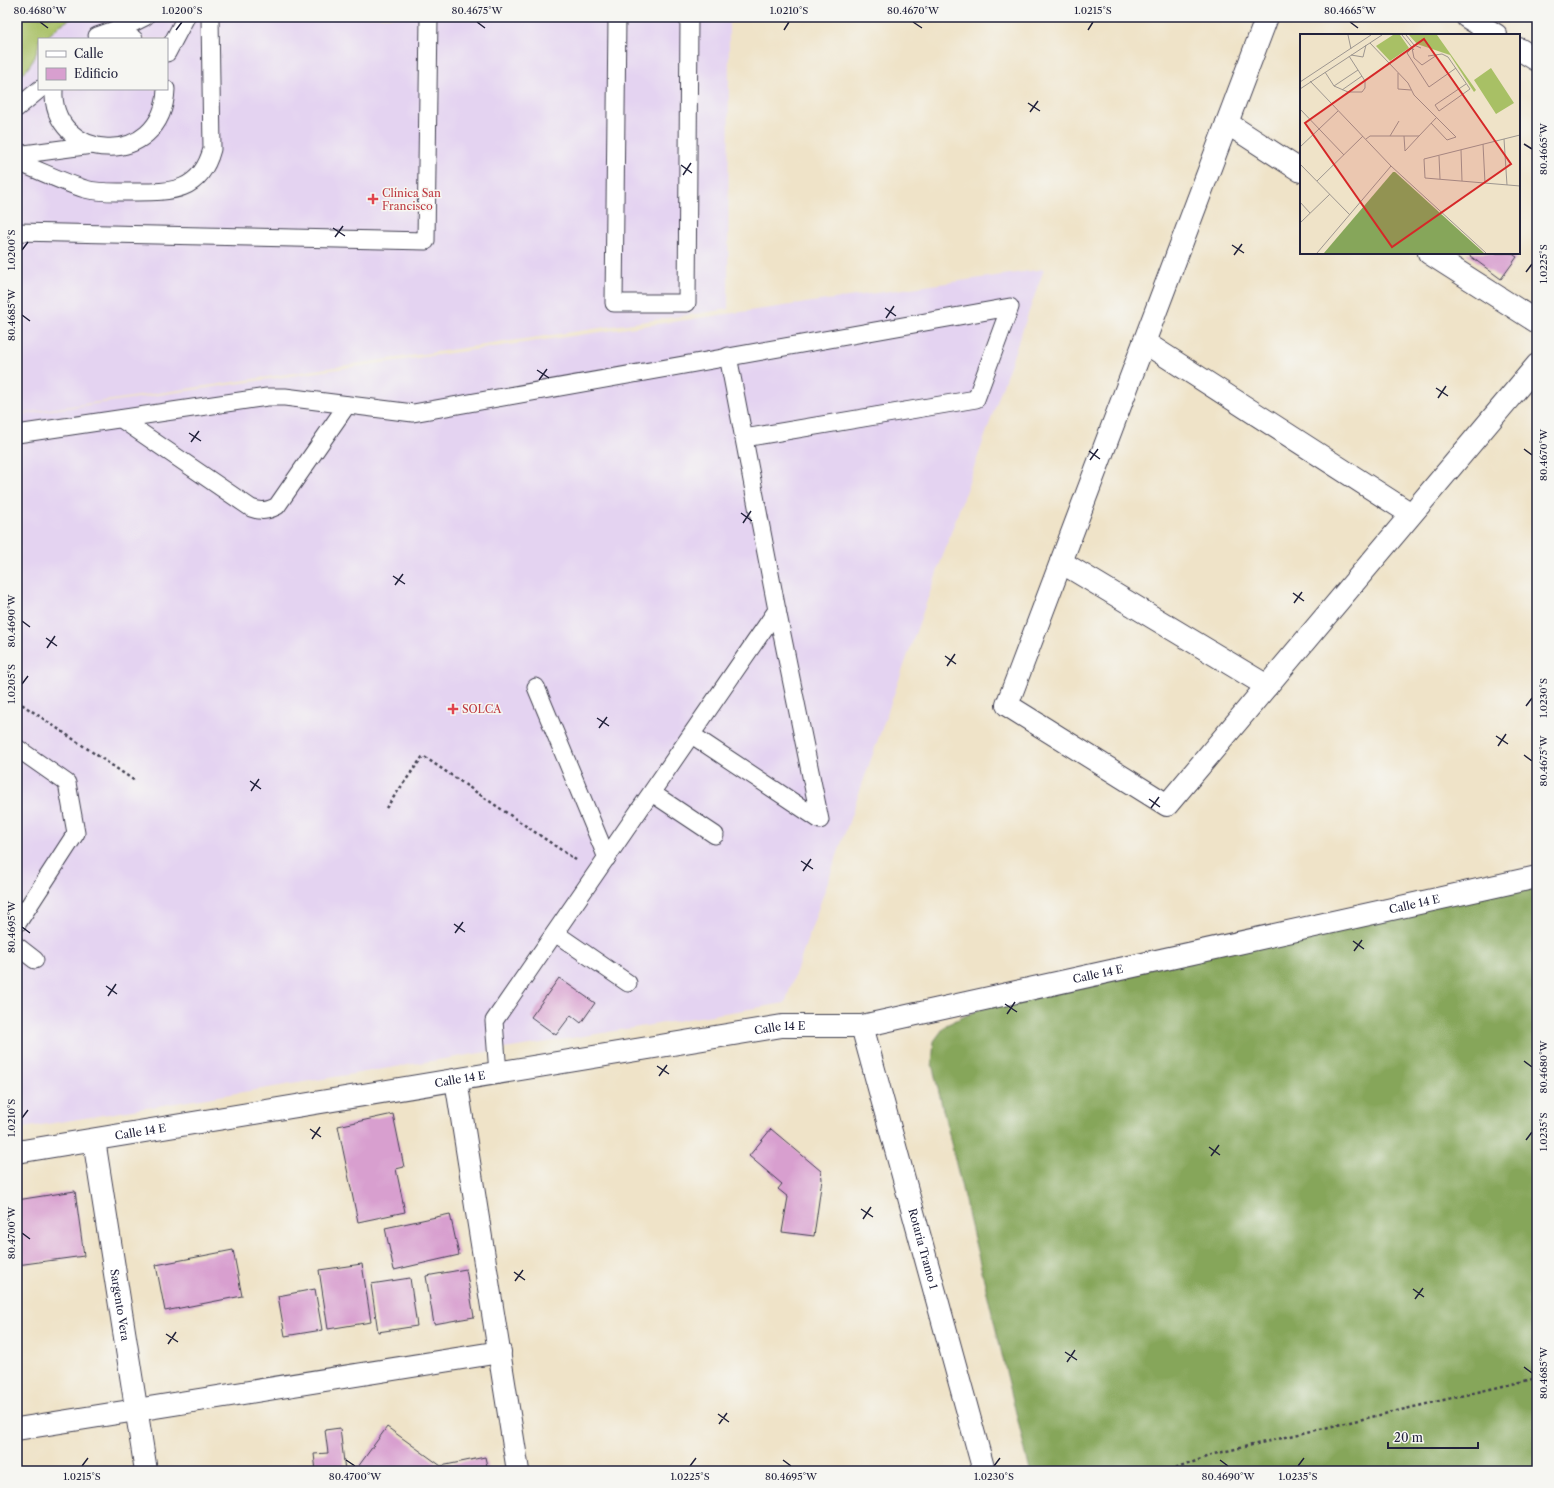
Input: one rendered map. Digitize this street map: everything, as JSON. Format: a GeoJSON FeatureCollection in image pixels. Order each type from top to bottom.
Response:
{"type":"FeatureCollection","features":[{"type":"Feature","properties":{"kind":"street"},"geometry":{"type":"LineString","coordinates":[[1267,17],[1007,705],[1167,805],[1537,365]]}},
{"type":"Feature","properties":{"kind":"street"},"geometry":{"type":"LineString","coordinates":[[1468,17],[1494,34]]}},
{"type":"Feature","properties":{"kind":"street"},"geometry":{"type":"LineString","coordinates":[[1520,50],[1537,60]]}},
{"type":"Feature","properties":{"kind":"street"},"geometry":{"type":"LineString","coordinates":[[1227,123],[1300,169]]}},
{"type":"Feature","properties":{"kind":"street"},"geometry":{"type":"LineString","coordinates":[[1431,254],[1537,322]]}},
{"type":"Feature","properties":{"kind":"street"},"geometry":{"type":"LineString","coordinates":[[1144,342],[1411,514]]}},
{"type":"Feature","properties":{"kind":"street"},"geometry":{"type":"LineString","coordinates":[[1061,562],[1267,686]]}},
{"type":"Feature","properties":{"kind":"street","name":"Calle 14 E"},"geometry":{"type":"LineString","coordinates":[[17,1152],[782,1026],[862,1026],[1537,877]]}},
{"type":"Feature","properties":{"kind":"street","name":"Rotaria Tramo 1"},"geometry":{"type":"LineString","coordinates":[[862,1026],[984,1471]]}},
{"type":"Feature","properties":{"kind":"street"},"geometry":{"type":"LineString","coordinates":[[456,1080],[518,1471]]}},
{"type":"Feature","properties":{"kind":"street","name":"Sargento Vera"},"geometry":{"type":"LineString","coordinates":[[94,1140],[146,1471]]}},
{"type":"Feature","properties":{"kind":"street"},"geometry":{"type":"LineString","coordinates":[[17,1429],[500,1352]]}},
{"type":"Feature","properties":{"kind":"lane"},"geometry":{"type":"LineString","coordinates":[[93,38],[129,25],[145,17]]}},
{"type":"Feature","properties":{"kind":"lane"},"geometry":{"type":"LineString","coordinates":[[168,51],[186,17]]}},
{"type":"Feature","properties":{"kind":"lane"},"geometry":{"type":"LineString","coordinates":[[17,162],[84,189],[97,192],[165,192],[176,190],[194,180],[209,160],[212,149],[210,17]]}},
{"type":"Feature","properties":{"kind":"lane"},"geometry":{"type":"LineString","coordinates":[[17,232],[426,241],[429,17]]}},
{"type":"Feature","properties":{"kind":"lane"},"geometry":{"type":"LineString","coordinates":[[617,17],[614,303],[687,303],[689,17]]}},
{"type":"Feature","properties":{"kind":"lane"},"geometry":{"type":"LineString","coordinates":[[93,38],[115,34],[130,38]]}},
{"type":"Feature","properties":{"kind":"lane"},"geometry":{"type":"LineString","coordinates":[[17,108],[39,90]]}},
{"type":"Feature","properties":{"kind":"lane"},"geometry":{"type":"LineString","coordinates":[[54,90],[56,108],[64,124],[76,137],[92,145]]}},
{"type":"Feature","properties":{"kind":"lane"},"geometry":{"type":"LineString","coordinates":[[17,155],[92,145],[111,148],[130,145],[146,135],[159,121],[166,103],[166,90]]}},
{"type":"Feature","properties":{"kind":"lane"},"geometry":{"type":"LineString","coordinates":[[17,434],[267,397],[285,396],[413,413],[1010,307],[976,399],[744,438]]}},
{"type":"Feature","properties":{"kind":"lane"},"geometry":{"type":"LineString","coordinates":[[692,735],[820,820],[777,610],[728,356]]}},
{"type":"Feature","properties":{"kind":"lane"},"geometry":{"type":"LineString","coordinates":[[121,419],[251,508],[260,511],[268,510],[277,506],[347,404]]}},
{"type":"Feature","properties":{"kind":"lane"},"geometry":{"type":"LineString","coordinates":[[498,1073],[494,1021],[777,610]]}},
{"type":"Feature","properties":{"kind":"lane"},"geometry":{"type":"LineString","coordinates":[[536,687],[607,858]]}},
{"type":"Feature","properties":{"kind":"lane"},"geometry":{"type":"LineString","coordinates":[[17,748],[67,783],[76,833],[17,924]]}},
{"type":"Feature","properties":{"kind":"lane"},"geometry":{"type":"LineString","coordinates":[[652,792],[715,835]]}},
{"type":"Feature","properties":{"kind":"lane"},"geometry":{"type":"LineString","coordinates":[[555,933],[628,983]]}},
{"type":"Feature","properties":{"kind":"lane"},"geometry":{"type":"LineString","coordinates":[[17,946],[36,960]]}},
{"type":"Feature","properties":{"kind":"path"},"geometry":{"type":"LineString","coordinates":[[17,701],[135,781]]}},
{"type":"Feature","properties":{"kind":"path"},"geometry":{"type":"LineString","coordinates":[[386,808],[423,756],[596,873]]}},
{"type":"Feature","properties":{"kind":"path"},"geometry":{"type":"LineString","coordinates":[[1170,1471],[1214,1454],[1537,1378]]}},
{"type":"Feature","properties":{"kind":"shaded area","name":"Clínica San Francisco"},"geometry":{"type":"Polygon","coordinates":[[[17,17],[729,17],[728,309],[17,414],[17,17]]]}},
{"type":"Feature","properties":{"kind":"shaded area","name":"SOLCA"},"geometry":{"type":"Polygon","coordinates":[[[1044,269],[785,1003],[17,1129],[17,415],[1044,269]]]}},
{"type":"Feature","properties":{"kind":"green space"},"geometry":{"type":"Polygon","coordinates":[[[17,17],[74,17],[60,25],[46,38],[38,38],[38,48],[35,56],[26,71],[17,79],[17,17]]]}},
{"type":"Feature","properties":{"kind":"green space"},"geometry":{"type":"Polygon","coordinates":[[[1537,877],[1537,1471],[1030,1471],[932,1064],[934,1041],[946,1025],[982,1008],[1537,877]]]}},
{"type":"Feature","properties":{"kind":"building"},"geometry":{"type":"Polygon","coordinates":[[[1467,254],[1512,254],[1517,257],[1501,279],[1467,254]]]}},
{"type":"Feature","properties":{"kind":"building"},"geometry":{"type":"Polygon","coordinates":[[[559,978],[595,1003],[581,1023],[571,1015],[556,1035],[531,1017],[559,978]]]}},
{"type":"Feature","properties":{"kind":"building"},"geometry":{"type":"Polygon","coordinates":[[[393,1114],[404,1167],[396,1169],[405,1212],[358,1222],[338,1126],[393,1114]]]}},
{"type":"Feature","properties":{"kind":"building"},"geometry":{"type":"Polygon","coordinates":[[[771,1129],[821,1171],[822,1179],[814,1236],[782,1232],[788,1197],[778,1189],[782,1184],[749,1156],[771,1129]]]}},
{"type":"Feature","properties":{"kind":"building"},"geometry":{"type":"Polygon","coordinates":[[[75,1191],[84,1256],[17,1265],[17,1200],[75,1191]]]}},
{"type":"Feature","properties":{"kind":"building"},"geometry":{"type":"Polygon","coordinates":[[[450,1214],[459,1255],[394,1270],[385,1228],[450,1214]]]}},
{"type":"Feature","properties":{"kind":"building"},"geometry":{"type":"Polygon","coordinates":[[[233,1250],[242,1296],[165,1311],[156,1265],[233,1250]]]}},
{"type":"Feature","properties":{"kind":"building"},"geometry":{"type":"Polygon","coordinates":[[[362,1264],[371,1322],[328,1329],[319,1270],[362,1264]]]}},
{"type":"Feature","properties":{"kind":"building"},"geometry":{"type":"Polygon","coordinates":[[[466,1269],[474,1317],[434,1324],[426,1276],[466,1269]]]}},
{"type":"Feature","properties":{"kind":"building"},"geometry":{"type":"Polygon","coordinates":[[[410,1278],[417,1326],[378,1332],[371,1284],[410,1278]]]}},
{"type":"Feature","properties":{"kind":"building"},"geometry":{"type":"Polygon","coordinates":[[[315,1289],[322,1330],[285,1336],[278,1296],[315,1289]]]}},
{"type":"Feature","properties":{"kind":"building"},"geometry":{"type":"Polygon","coordinates":[[[387,1427],[441,1466],[485,1457],[488,1471],[355,1471],[387,1427]]]}},
{"type":"Feature","properties":{"kind":"building"},"geometry":{"type":"Polygon","coordinates":[[[340,1428],[345,1471],[316,1471],[314,1454],[328,1453],[325,1430],[340,1428]]]}},
{"type":"Feature","properties":{"kind":"place","name":"Clínica San Francisco"},"geometry":{"type":"Point","coordinates":[373,199]}},
{"type":"Feature","properties":{"kind":"place","name":"SOLCA"},"geometry":{"type":"Point","coordinates":[453,709]}}]}
